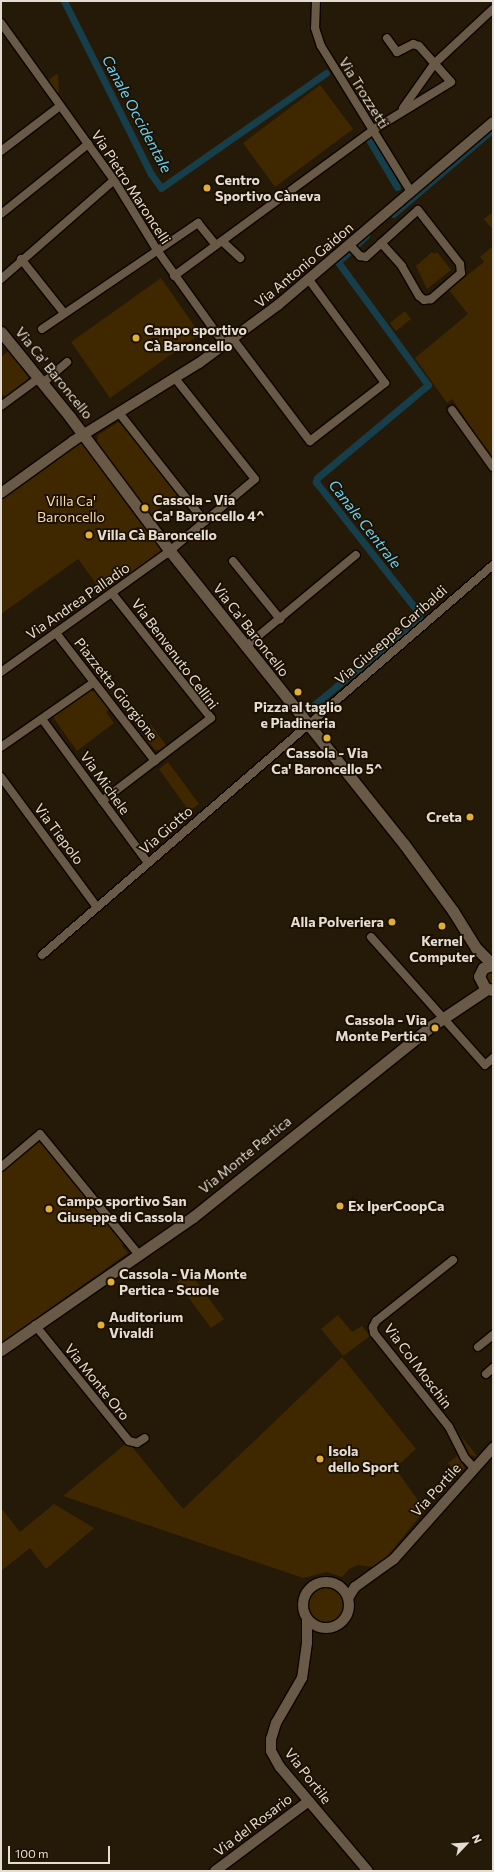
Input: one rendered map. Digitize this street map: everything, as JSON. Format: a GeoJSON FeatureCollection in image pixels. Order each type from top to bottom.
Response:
{"type":"FeatureCollection","features":[{"type":"Feature","properties":{"kind":"main road","name":"Via Ca' Baroncello"},"geometry":{"type":"LineString","coordinates":[[1,332],[84,435],[170,551],[245,647],[404,844],[453,911],[476,948],[493,964]]}},
{"type":"Feature","properties":{"kind":"main road","name":"Via Ca' Baroncello"},"geometry":{"type":"LineString","coordinates":[[476,948],[480,975]]}},
{"type":"Feature","properties":{"kind":"main road"},"geometry":{"type":"LineString","coordinates":[[491,990],[480,975],[493,964]]}},
{"type":"Feature","properties":{"kind":"main road","name":"Via Monte Pertica"},"geometry":{"type":"LineString","coordinates":[[467,1001],[480,975]]}},
{"type":"Feature","properties":{"kind":"main road","name":"Via Monte Pertica"},"geometry":{"type":"LineString","coordinates":[[1,1350],[193,1217],[444,1017],[467,1001],[491,990]]}},
{"type":"Feature","properties":{"kind":"street","name":"Via Trozzetti"},"geometry":{"type":"LineString","coordinates":[[316,1],[315,28],[321,46],[410,192]]}},
{"type":"Feature","properties":{"kind":"street"},"geometry":{"type":"LineString","coordinates":[[399,114],[435,62],[493,9]]}},
{"type":"Feature","properties":{"kind":"street","name":"Via Pietro Maroncelli"},"geometry":{"type":"LineString","coordinates":[[1,23],[114,180],[174,276],[310,441],[385,383],[310,280]]}},
{"type":"Feature","properties":{"kind":"street"},"geometry":{"type":"LineString","coordinates":[[174,276],[372,131],[451,82],[435,62],[418,46],[412,44],[397,52],[387,38]]}},
{"type":"Feature","properties":{"kind":"street"},"geometry":{"type":"LineString","coordinates":[[1,151],[60,106]]}},
{"type":"Feature","properties":{"kind":"street","name":"Via Antonio Gaidon"},"geometry":{"type":"LineString","coordinates":[[1,493],[84,435],[120,414],[229,342],[352,247],[410,192],[493,122]]}},
{"type":"Feature","properties":{"kind":"street"},"geometry":{"type":"LineString","coordinates":[[1,214],[88,144]]}},
{"type":"Feature","properties":{"kind":"street"},"geometry":{"type":"LineString","coordinates":[[1,278],[21,259],[114,180]]}},
{"type":"Feature","properties":{"kind":"street"},"geometry":{"type":"LineString","coordinates":[[352,247],[364,257],[382,243],[418,210],[460,264],[461,273],[431,299],[424,300],[419,296],[402,266],[382,243]]}},
{"type":"Feature","properties":{"kind":"street"},"geometry":{"type":"LineString","coordinates":[[42,329],[198,223],[219,243],[240,258]]}},
{"type":"Feature","properties":{"kind":"street"},"geometry":{"type":"LineString","coordinates":[[21,259],[64,313]]}},
{"type":"Feature","properties":{"kind":"street"},"geometry":{"type":"LineString","coordinates":[[1,406],[67,362]]}},
{"type":"Feature","properties":{"kind":"street","name":"Via Andrea Palladio"},"geometry":{"type":"LineString","coordinates":[[1,672],[170,551],[255,480],[175,378]]}},
{"type":"Feature","properties":{"kind":"street"},"geometry":{"type":"LineString","coordinates":[[452,410],[493,467]]}},
{"type":"Feature","properties":{"kind":"street"},"geometry":{"type":"LineString","coordinates":[[120,414],[205,522]]}},
{"type":"Feature","properties":{"kind":"street"},"geometry":{"type":"LineString","coordinates":[[245,647],[356,555]]}},
{"type":"Feature","properties":{"kind":"street"},"geometry":{"type":"LineString","coordinates":[[233,561],[280,619]]}},
{"type":"Feature","properties":{"kind":"street","name":"Via Giuseppe Garibaldi"},"geometry":{"type":"LineString","coordinates":[[307,724],[493,565]]}},
{"type":"Feature","properties":{"kind":"street","name":"Via Benvenuto Cellini"},"geometry":{"type":"LineString","coordinates":[[102,801],[211,718],[112,593]]}},
{"type":"Feature","properties":{"kind":"street","name":"Piazzetta Giorgione"},"geometry":{"type":"LineString","coordinates":[[56,633],[93,683],[155,761]]}},
{"type":"Feature","properties":{"kind":"street"},"geometry":{"type":"LineString","coordinates":[[1,747],[93,683]]}},
{"type":"Feature","properties":{"kind":"street","name":"Via Michele"},"geometry":{"type":"LineString","coordinates":[[42,719],[148,863]]}},
{"type":"Feature","properties":{"kind":"street","name":"Via Giotto"},"geometry":{"type":"LineString","coordinates":[[42,955],[96,906],[148,863],[307,724]]}},
{"type":"Feature","properties":{"kind":"street","name":"Via Tiepolo"},"geometry":{"type":"LineString","coordinates":[[1,778],[96,906]]}},
{"type":"Feature","properties":{"kind":"street"},"geometry":{"type":"LineString","coordinates":[[370,937],[444,1017],[485,1065],[493,1058]]}},
{"type":"Feature","properties":{"kind":"street"},"geometry":{"type":"LineString","coordinates":[[1,1167],[40,1134],[139,1255]]}},
{"type":"Feature","properties":{"kind":"street","name":"Via Col Moschin"},"geometry":{"type":"LineString","coordinates":[[453,1260],[376,1322],[373,1327],[374,1333],[449,1427],[465,1458],[474,1468]]}},
{"type":"Feature","properties":{"kind":"street","name":"Via Monte Oro"},"geometry":{"type":"LineString","coordinates":[[35,1325],[129,1441],[137,1443],[145,1438]]}},
{"type":"Feature","properties":{"kind":"street"},"geometry":{"type":"LineString","coordinates":[[478,1347],[493,1335]]}},
{"type":"Feature","properties":{"kind":"street"},"geometry":{"type":"LineString","coordinates":[[486,1374],[493,1368]]}},
{"type":"Feature","properties":{"kind":"street","name":"Via Portile"},"geometry":{"type":"LineString","coordinates":[[348,1598],[355,1587],[394,1559],[474,1468],[492,1452]]}},
{"type":"Feature","properties":{"kind":"street","name":"Via Portile"},"geometry":{"type":"LineString","coordinates":[[338,1585],[364,1581]]}},
{"type":"Feature","properties":{"kind":"street"},"geometry":{"type":"LineString","coordinates":[[308,1644],[310,1636],[323,1628],[334,1627],[346,1617],[349,1604],[348,1598],[338,1585],[324,1582],[307,1590],[302,1604],[307,1619],[323,1628]]}},
{"type":"Feature","properties":{"kind":"street","name":"Via Portile"},"geometry":{"type":"LineString","coordinates":[[307,1619],[308,1644],[302,1678],[276,1723],[270,1744],[280,1767],[368,1871]]}},
{"type":"Feature","properties":{"kind":"street","name":"Via del Rosario"},"geometry":{"type":"LineString","coordinates":[[215,1871],[308,1801]]}},
{"type":"Feature","properties":{"kind":"green space"},"geometry":{"type":"Polygon","coordinates":[[[57,74],[58,75],[59,94],[47,81],[57,74]]]}},
{"type":"Feature","properties":{"kind":"green space"},"geometry":{"type":"Polygon","coordinates":[[[320,85],[353,129],[275,187],[243,143],[320,85]]]}},
{"type":"Feature","properties":{"kind":"green space"},"geometry":{"type":"Polygon","coordinates":[[[493,212],[493,230],[484,219],[493,212]]]}},
{"type":"Feature","properties":{"kind":"green space"},"geometry":{"type":"Polygon","coordinates":[[[493,246],[493,455],[491,457],[452,399],[447,403],[415,358],[468,314],[449,290],[484,262],[480,257],[493,246]]]}},
{"type":"Feature","properties":{"kind":"green space"},"geometry":{"type":"Polygon","coordinates":[[[432,252],[434,254],[437,252],[451,270],[427,289],[416,266],[432,252]]]}},
{"type":"Feature","properties":{"kind":"green space","name":"Campo sportivo Cà Baroncello"},"geometry":{"type":"Polygon","coordinates":[[[161,278],[200,334],[110,398],[71,342],[161,278]]]}},
{"type":"Feature","properties":{"kind":"green space"},"geometry":{"type":"Polygon","coordinates":[[[405,311],[411,319],[396,331],[390,323],[405,311]]]}},
{"type":"Feature","properties":{"kind":"green space"},"geometry":{"type":"Polygon","coordinates":[[[9,351],[29,378],[5,397],[1,393],[1,357],[9,351]]]}},
{"type":"Feature","properties":{"kind":"green space"},"geometry":{"type":"Polygon","coordinates":[[[118,422],[123,425],[178,494],[150,516],[97,444],[98,435],[118,422]]]}},
{"type":"Feature","properties":{"kind":"green space","name":"Villa Ca' Baroncello"},"geometry":{"type":"Polygon","coordinates":[[[83,443],[160,546],[161,552],[103,593],[78,559],[1,614],[1,499],[75,444],[83,443]]]}},
{"type":"Feature","properties":{"kind":"green space"},"geometry":{"type":"Polygon","coordinates":[[[90,690],[96,692],[110,709],[106,712],[114,723],[77,751],[53,717],[90,690]]]}},
{"type":"Feature","properties":{"kind":"green space"},"geometry":{"type":"Polygon","coordinates":[[[151,725],[166,745],[160,750],[155,750],[141,732],[151,725]]]}},
{"type":"Feature","properties":{"kind":"green space"},"geometry":{"type":"Polygon","coordinates":[[[168,762],[199,804],[189,811],[159,769],[168,762]]]}},
{"type":"Feature","properties":{"kind":"green space"},"geometry":{"type":"Polygon","coordinates":[[[493,970],[493,985],[491,985],[485,981],[485,974],[493,970]]]}},
{"type":"Feature","properties":{"kind":"green space","name":"Campo sportivo San Giuseppe di Cassola"},"geometry":{"type":"Polygon","coordinates":[[[43,1136],[125,1238],[122,1246],[128,1253],[1,1343],[1,1172],[43,1136]]]}},
{"type":"Feature","properties":{"kind":"green space"},"geometry":{"type":"Polygon","coordinates":[[[190,1273],[224,1319],[211,1328],[177,1282],[190,1273]]]}},
{"type":"Feature","properties":{"kind":"green space"},"geometry":{"type":"Polygon","coordinates":[[[338,1315],[352,1332],[362,1326],[370,1336],[343,1356],[321,1329],[338,1315]]]}},
{"type":"Feature","properties":{"kind":"green space","name":"Isola dello Sport"},"geometry":{"type":"Polygon","coordinates":[[[342,1357],[416,1449],[395,1468],[425,1510],[381,1564],[373,1567],[358,1565],[349,1569],[342,1577],[327,1572],[303,1578],[63,1496],[128,1442],[183,1509],[342,1357]]]}},
{"type":"Feature","properties":{"kind":"green space"},"geometry":{"type":"Polygon","coordinates":[[[460,1435],[478,1457],[470,1455],[460,1435]]]}},
{"type":"Feature","properties":{"kind":"green space"},"geometry":{"type":"Polygon","coordinates":[[[457,1456],[465,1468],[459,1475],[448,1463],[457,1456]]]}},
{"type":"Feature","properties":{"kind":"green space"},"geometry":{"type":"Polygon","coordinates":[[[54,1504],[94,1528],[46,1569],[30,1548],[1,1571],[1,1508],[20,1532],[54,1504]]]}},
{"type":"Feature","properties":{"kind":"green space"},"geometry":{"type":"Polygon","coordinates":[[[326,1587],[339,1592],[344,1605],[339,1618],[326,1623],[313,1618],[308,1605],[313,1592],[326,1587]]]}},
{"type":"Feature","properties":{"kind":"waterway","name":"Canale Occidentale"},"geometry":{"type":"LineString","coordinates":[[64,1],[151,174],[161,188],[326,73]]}},
{"type":"Feature","properties":{"kind":"waterway"},"geometry":{"type":"LineString","coordinates":[[393,214],[493,129]]}},
{"type":"Feature","properties":{"kind":"waterway","name":"Canale Occidentale"},"geometry":{"type":"LineString","coordinates":[[368,138],[397,187]]}},
{"type":"Feature","properties":{"kind":"waterway","name":"Canale Centrale"},"geometry":{"type":"LineString","coordinates":[[342,258],[366,236]]}},
{"type":"Feature","properties":{"kind":"waterway","name":"Canale Centrale"},"geometry":{"type":"LineString","coordinates":[[314,705],[419,618],[419,613],[316,482],[317,478],[428,385],[338,262]]}},
{"type":"Feature","properties":{"kind":"place","name":"Centro Sportivo Càneva"},"geometry":{"type":"Point","coordinates":[207,188]}},
{"type":"Feature","properties":{"kind":"place","name":"Campo sportivo Cà Baroncello"},"geometry":{"type":"Point","coordinates":[136,338]}},
{"type":"Feature","properties":{"kind":"place","name":"Cassola - Via Ca' Baroncello 4^"},"geometry":{"type":"Point","coordinates":[145,508]}},
{"type":"Feature","properties":{"kind":"place","name":"Villa Cà Baroncello"},"geometry":{"type":"Point","coordinates":[89,535]}},
{"type":"Feature","properties":{"kind":"place","name":"Pizza al taglio e Piadineria"},"geometry":{"type":"Point","coordinates":[298,692]}},
{"type":"Feature","properties":{"kind":"place","name":"Cassola - Via Ca' Baroncello 5^"},"geometry":{"type":"Point","coordinates":[327,738]}},
{"type":"Feature","properties":{"kind":"place","name":"Creta"},"geometry":{"type":"Point","coordinates":[470,817]}},
{"type":"Feature","properties":{"kind":"place","name":"Alla Polveriera"},"geometry":{"type":"Point","coordinates":[392,922]}},
{"type":"Feature","properties":{"kind":"place","name":"Kernel Computer"},"geometry":{"type":"Point","coordinates":[442,926]}},
{"type":"Feature","properties":{"kind":"place","name":"Cassola - Via Monte Pertica"},"geometry":{"type":"Point","coordinates":[435,1028]}},
{"type":"Feature","properties":{"kind":"place","name":"Ex IperCoopCa"},"geometry":{"type":"Point","coordinates":[340,1206]}},
{"type":"Feature","properties":{"kind":"place","name":"Campo sportivo San Giuseppe di Cassola"},"geometry":{"type":"Point","coordinates":[49,1209]}},
{"type":"Feature","properties":{"kind":"place","name":"Cassola - Via Monte Pertica - Scuole"},"geometry":{"type":"Point","coordinates":[111,1282]}},
{"type":"Feature","properties":{"kind":"place","name":"Auditorium Vivaldi"},"geometry":{"type":"Point","coordinates":[101,1325]}},
{"type":"Feature","properties":{"kind":"place","name":"Isola dello Sport"},"geometry":{"type":"Point","coordinates":[320,1459]}}]}
